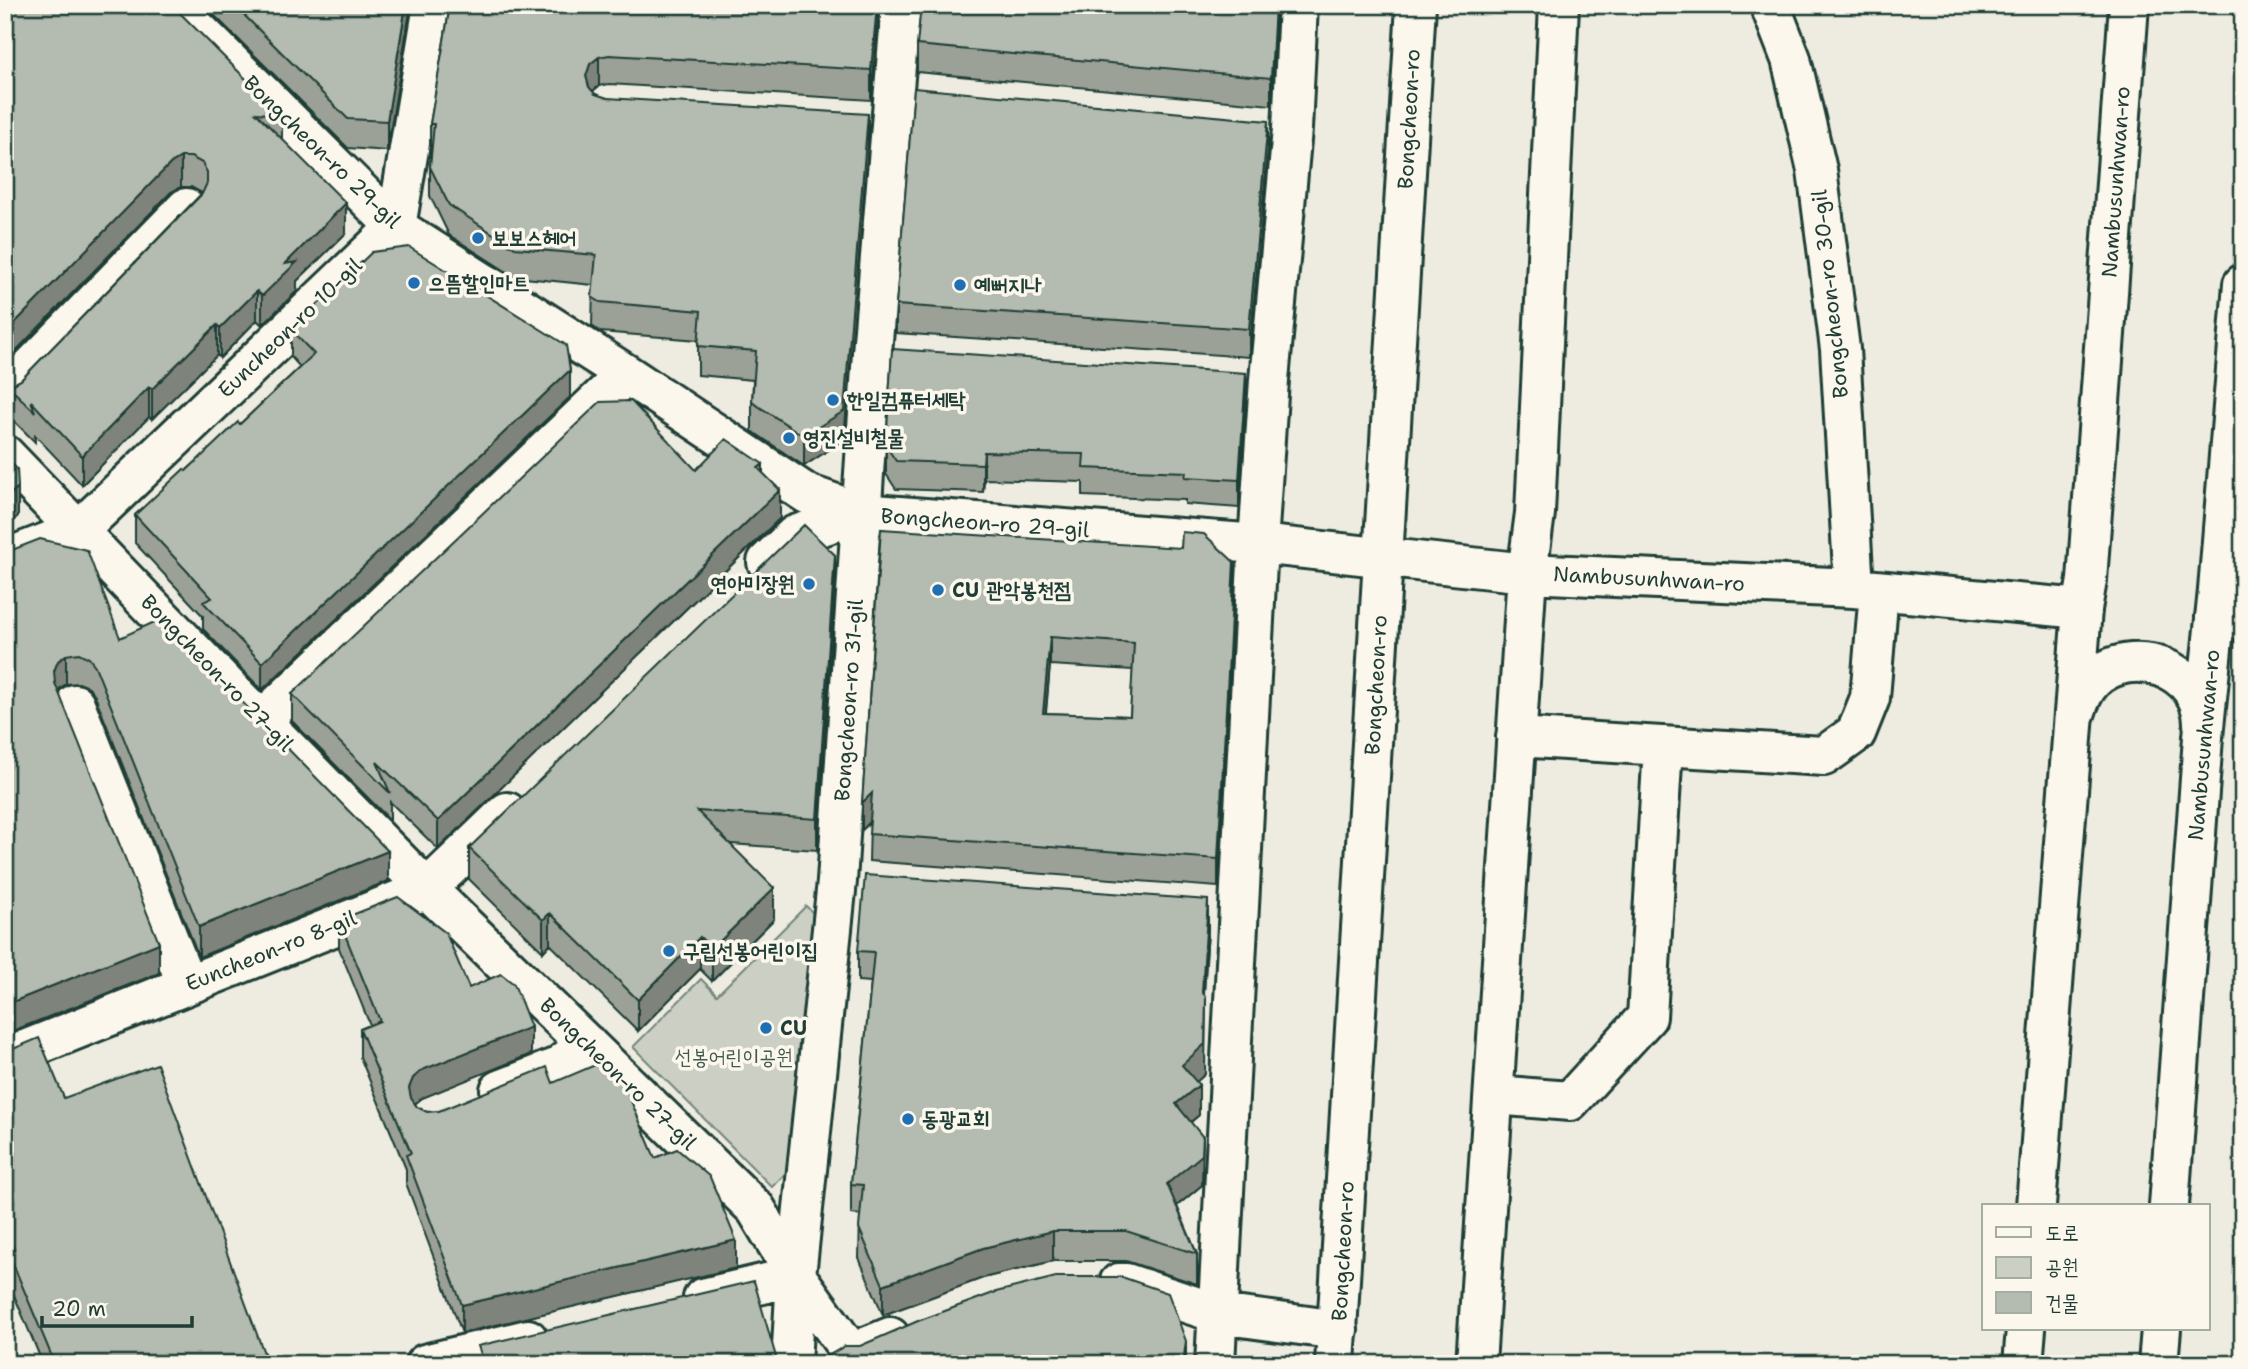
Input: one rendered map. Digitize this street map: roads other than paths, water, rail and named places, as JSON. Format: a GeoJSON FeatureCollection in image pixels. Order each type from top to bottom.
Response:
{"type":"FeatureCollection","features":[{"type":"Feature","properties":{"kind":"street","name":"Bongcheon-ro 29-gil"},"geometry":{"type":"LineString","coordinates":[[173,5],[396,227],[807,494],[861,513],[1258,544],[1384,558]]}},
{"type":"Feature","properties":{"kind":"street"},"geometry":{"type":"LineString","coordinates":[[396,227],[432,5]]}},
{"type":"Feature","properties":{"kind":"street","name":"Bongcheon-ro 31-gil"},"geometry":{"type":"LineString","coordinates":[[791,1364],[796,1276],[850,882],[861,513],[886,354],[902,103],[901,5]]}},
{"type":"Feature","properties":{"kind":"street"},"geometry":{"type":"LineString","coordinates":[[1215,1364],[1219,1314],[1225,909],[1258,544],[1269,380],[1279,127],[1298,5]]}},
{"type":"Feature","properties":{"kind":"street","name":"Bongcheon-ro"},"geometry":{"type":"LineString","coordinates":[[1337,1347],[1416,5]]}},
{"type":"Feature","properties":{"kind":"street"},"geometry":{"type":"LineString","coordinates":[[1476,1364],[1527,573],[1535,513],[1559,5]]}},
{"type":"Feature","properties":{"kind":"street","name":"Bongcheon-ro 30-gil"},"geometry":{"type":"LineString","coordinates":[[1516,737],[1824,756],[1856,733],[1870,698],[1867,590],[1817,170],[1791,59],[1770,5]]}},
{"type":"Feature","properties":{"kind":"street","name":"Nambusunhwan-ro"},"geometry":{"type":"LineString","coordinates":[[2036,1204],[2082,609],[2087,580],[2129,5]]}},
{"type":"Feature","properties":{"kind":"street"},"geometry":{"type":"LineString","coordinates":[[851,120],[902,103]]}},
{"type":"Feature","properties":{"kind":"street"},"geometry":{"type":"LineString","coordinates":[[5,394],[186,208]]}},
{"type":"Feature","properties":{"kind":"street","name":"Euncheon-ro 10-gil"},"geometry":{"type":"LineString","coordinates":[[5,559],[79,530],[396,227]]}},
{"type":"Feature","properties":{"kind":"street","name":"Nambusunhwan-ro"},"geometry":{"type":"LineString","coordinates":[[2169,1204],[2203,737],[2229,619],[2243,284]]}},
{"type":"Feature","properties":{"kind":"street"},"geometry":{"type":"LineString","coordinates":[[261,721],[626,374]]}},
{"type":"Feature","properties":{"kind":"street"},"geometry":{"type":"LineString","coordinates":[[1228,377],[1269,380]]}},
{"type":"Feature","properties":{"kind":"street","name":"Bongcheon-ro 27-gil"},"geometry":{"type":"LineString","coordinates":[[5,455],[261,721],[756,1209],[796,1276],[851,1353],[922,1324]]}},
{"type":"Feature","properties":{"kind":"street"},"geometry":{"type":"LineString","coordinates":[[746,583],[795,535],[861,513]]}},
{"type":"Feature","properties":{"kind":"street","name":"Nambusunhwan-ro"},"geometry":{"type":"LineString","coordinates":[[1384,558],[1527,573],[1867,590],[2082,609]]}},
{"type":"Feature","properties":{"kind":"street"},"geometry":{"type":"LineString","coordinates":[[2075,716],[2081,697],[2093,680],[2109,669],[2128,662],[2148,662],[2167,668],[2185,680],[2196,697],[2203,716],[2203,737]]}},
{"type":"Feature","properties":{"kind":"street"},"geometry":{"type":"LineString","coordinates":[[75,705],[187,985]]}},
{"type":"Feature","properties":{"kind":"street"},"geometry":{"type":"LineString","coordinates":[[1493,1095],[1570,1101],[1647,1017],[1662,746]]}},
{"type":"Feature","properties":{"kind":"street","name":"Euncheon-ro 8-gil"},"geometry":{"type":"LineString","coordinates":[[5,1058],[428,888],[527,793]]}},
{"type":"Feature","properties":{"kind":"street"},"geometry":{"type":"LineString","coordinates":[[469,1103],[558,1067],[587,1044]]}},
{"type":"Feature","properties":{"kind":"street"},"geometry":{"type":"LineString","coordinates":[[663,1307],[796,1276]]}},
{"type":"Feature","properties":{"kind":"street"},"geometry":{"type":"LineString","coordinates":[[1089,1283],[1126,1283],[1219,1314],[1337,1347]]}},
{"type":"Feature","properties":{"kind":"street"},"geometry":{"type":"LineString","coordinates":[[2024,1364],[2026,1330]]}},
{"type":"Feature","properties":{"kind":"street"},"geometry":{"type":"LineString","coordinates":[[2158,1364],[2161,1330]]}},
{"type":"Feature","properties":{"kind":"street"},"geometry":{"type":"LineString","coordinates":[[425,1364],[558,1332]]}},
{"type":"Feature","properties":{"kind":"place","name":"보보스헤어"},"geometry":{"type":"Point","coordinates":[478,238]}},
{"type":"Feature","properties":{"kind":"place","name":"으뜸할인마트"},"geometry":{"type":"Point","coordinates":[414,283]}},
{"type":"Feature","properties":{"kind":"place","name":"예뻐지나"},"geometry":{"type":"Point","coordinates":[960,285]}},
{"type":"Feature","properties":{"kind":"place","name":"한일컴퓨터세탁"},"geometry":{"type":"Point","coordinates":[833,400]}},
{"type":"Feature","properties":{"kind":"place","name":"영진설비철물"},"geometry":{"type":"Point","coordinates":[789,438]}},
{"type":"Feature","properties":{"kind":"place","name":"연아미장원"},"geometry":{"type":"Point","coordinates":[809,584]}},
{"type":"Feature","properties":{"kind":"place","name":"CU 관악봉천점"},"geometry":{"type":"Point","coordinates":[938,590]}},
{"type":"Feature","properties":{"kind":"place","name":"구립선봉어린이집"},"geometry":{"type":"Point","coordinates":[669,951]}},
{"type":"Feature","properties":{"kind":"place","name":"CU"},"geometry":{"type":"Point","coordinates":[766,1028]}},
{"type":"Feature","properties":{"kind":"place","name":"동광교회"},"geometry":{"type":"Point","coordinates":[908,1119]}},
{"type":"Feature","properties":{"kind":"park label","name":"선봉어린이공원"},"geometry":{"type":"Point","coordinates":[734,1057]}}]}
